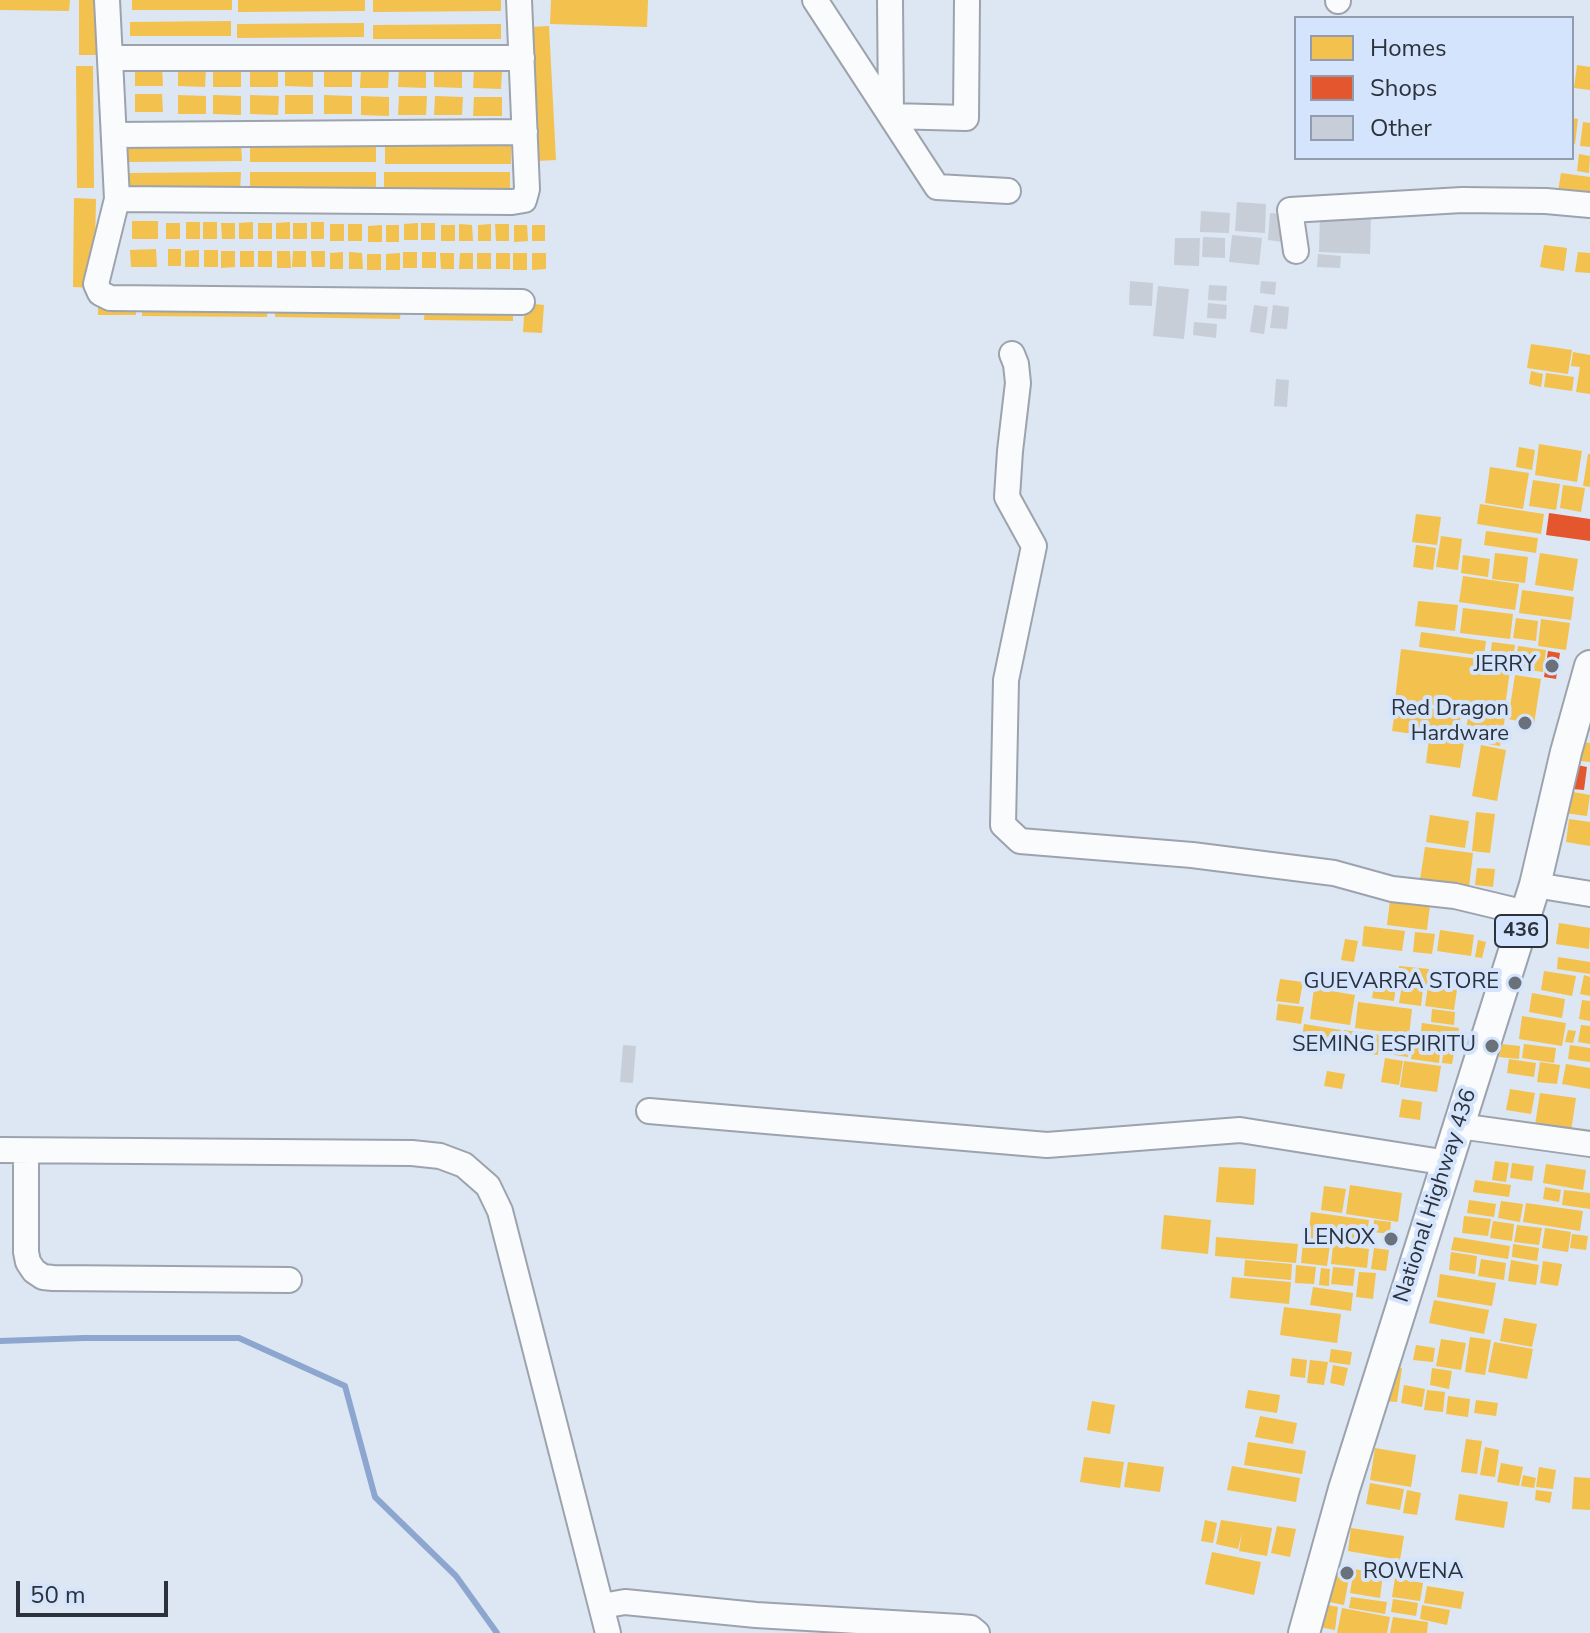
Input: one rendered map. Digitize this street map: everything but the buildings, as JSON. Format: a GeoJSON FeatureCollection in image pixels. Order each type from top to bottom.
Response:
{"type":"FeatureCollection","features":[{"type":"Feature","properties":{"kind":"main road","name":"National Highway 436"},"geometry":{"type":"LineString","coordinates":[[1304,1633],[1348,1474],[1531,899],[1590,666]]}},
{"type":"Feature","properties":{"kind":"street"},"geometry":{"type":"LineString","coordinates":[[107,0],[117,199],[96,284],[100,293],[110,298],[522,302]]}},
{"type":"Feature","properties":{"kind":"street"},"geometry":{"type":"LineString","coordinates":[[117,199],[524,200],[527,189],[519,0]]}},
{"type":"Feature","properties":{"kind":"street"},"geometry":{"type":"LineString","coordinates":[[815,0],[937,187],[1008,191]]}},
{"type":"Feature","properties":{"kind":"street"},"geometry":{"type":"LineString","coordinates":[[890,0],[891,116]]}},
{"type":"Feature","properties":{"kind":"street"},"geometry":{"type":"LineString","coordinates":[[891,116],[966,118],[967,0]]}},
{"type":"Feature","properties":{"kind":"street"},"geometry":{"type":"LineString","coordinates":[[110,58],[522,58]]}},
{"type":"Feature","properties":{"kind":"street"},"geometry":{"type":"LineString","coordinates":[[114,135],[525,132]]}},
{"type":"Feature","properties":{"kind":"street"},"geometry":{"type":"LineString","coordinates":[[1296,251],[1290,210],[1462,200],[1590,205]]}},
{"type":"Feature","properties":{"kind":"street"},"geometry":{"type":"LineString","coordinates":[[1012,354],[1018,383],[1007,497],[1034,546],[1006,680],[1003,825],[1020,841],[1192,855],[1334,873],[1392,889],[1455,896],[1531,899],[1590,894]]}},
{"type":"Feature","properties":{"kind":"street"},"geometry":{"type":"LineString","coordinates":[[649,1111],[1047,1145],[1240,1130],[1448,1163]]}},
{"type":"Feature","properties":{"kind":"street"},"geometry":{"type":"LineString","coordinates":[[1459,1126],[1590,1144]]}},
{"type":"Feature","properties":{"kind":"street"},"geometry":{"type":"LineString","coordinates":[[0,1150],[412,1153],[440,1156],[464,1165],[488,1186],[500,1211],[608,1633]]}},
{"type":"Feature","properties":{"kind":"street"},"geometry":{"type":"LineString","coordinates":[[26,1151],[26,1252],[34,1271],[43,1277],[289,1280]]}},
{"type":"Feature","properties":{"kind":"street"},"geometry":{"type":"LineString","coordinates":[[602,1606],[625,1602],[756,1615],[960,1627],[971,1628],[977,1633]]}},
{"type":"Feature","properties":{"kind":"waterway"},"geometry":{"type":"LineString","coordinates":[[0,1341],[239,1338],[345,1386],[375,1497],[456,1576],[497,1633]]}},
{"type":"Feature","properties":{"kind":"place","name":"JERRY"},"geometry":{"type":"Point","coordinates":[1552,666]}},
{"type":"Feature","properties":{"kind":"place","name":"Red Dragon Hardware"},"geometry":{"type":"Point","coordinates":[1525,723]}},
{"type":"Feature","properties":{"kind":"place","name":"GUEVARRA STORE"},"geometry":{"type":"Point","coordinates":[1515,983]}},
{"type":"Feature","properties":{"kind":"place","name":"SEMING ESPIRITU"},"geometry":{"type":"Point","coordinates":[1492,1046]}},
{"type":"Feature","properties":{"kind":"place","name":"LENOX"},"geometry":{"type":"Point","coordinates":[1391,1239]}},
{"type":"Feature","properties":{"kind":"place","name":"ROWENA"},"geometry":{"type":"Point","coordinates":[1347,1573]}}]}
